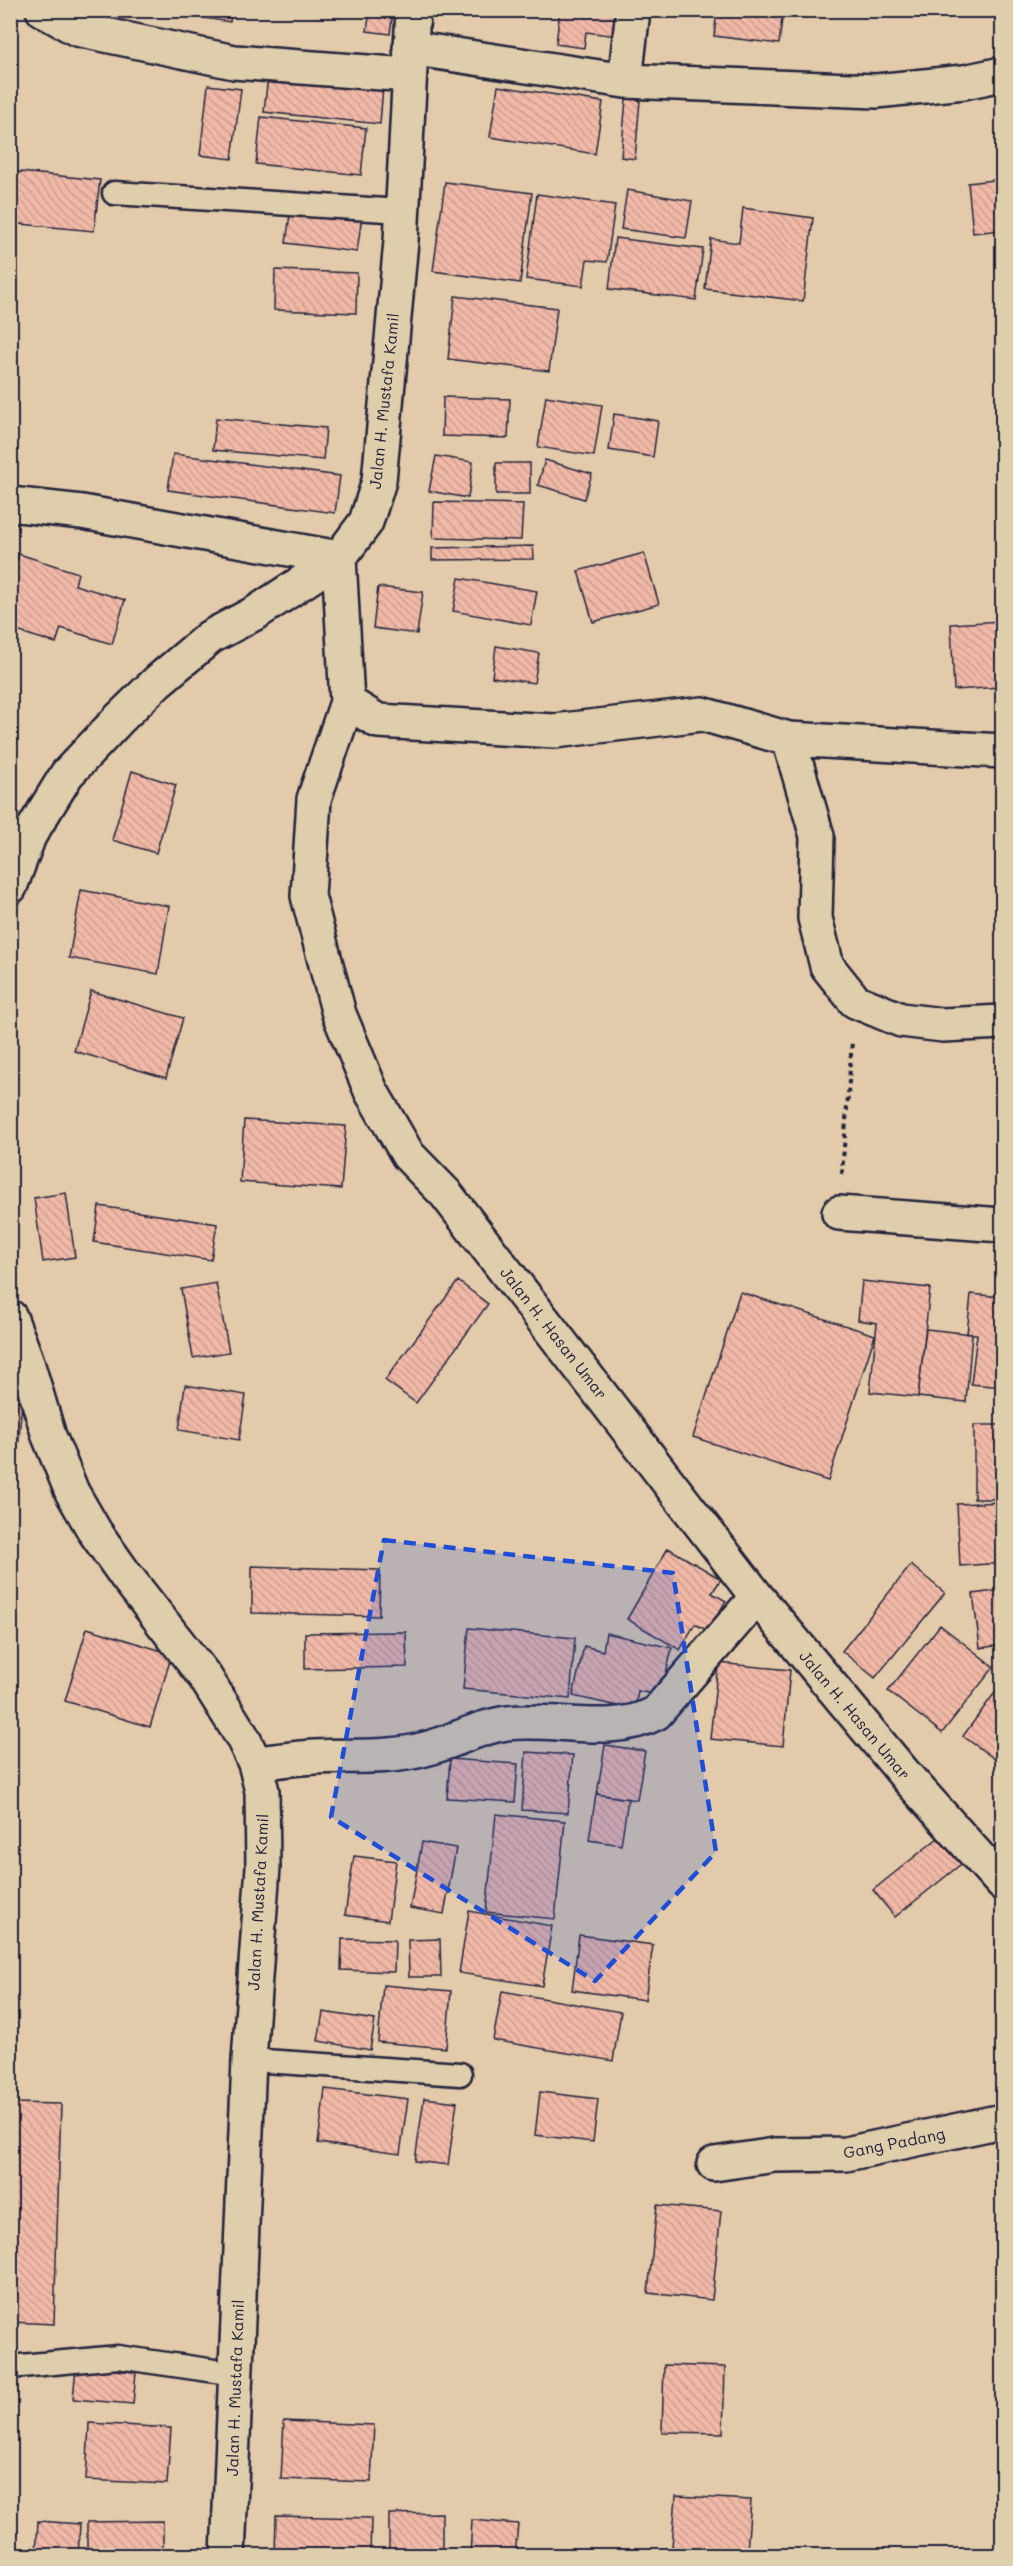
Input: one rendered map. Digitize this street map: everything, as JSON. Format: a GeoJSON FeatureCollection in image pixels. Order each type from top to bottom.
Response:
{"type":"FeatureCollection","features":[{"type":"Feature","properties":{"kind":"street"},"geometry":{"type":"LineString","coordinates":[[43,10],[78,29],[234,62],[409,62],[625,81],[876,91],[964,82],[1002,74]]}},
{"type":"Feature","properties":{"kind":"street","name":"Jalan H. Mustafa Kamil"},"geometry":{"type":"LineString","coordinates":[[10,887],[29,836],[67,774],[119,719],[158,681],[210,637],[257,612],[339,558],[366,522],[378,481],[401,241],[413,10]]}},
{"type":"Feature","properties":{"kind":"street"},"geometry":{"type":"LineString","coordinates":[[625,81],[633,10]]}},
{"type":"Feature","properties":{"kind":"street"},"geometry":{"type":"LineString","coordinates":[[10,504],[82,512],[339,558],[347,702],[378,721],[555,731],[702,714],[789,739],[1002,751]]}},
{"type":"Feature","properties":{"kind":"street","name":"Jalan H. Hasan Umar"},"geometry":{"type":"LineString","coordinates":[[347,702],[314,799],[308,896],[339,1014],[370,1091],[408,1155],[446,1194],[757,1597],[907,1777],[1002,1883]]}},
{"type":"Feature","properties":{"kind":"street"},"geometry":{"type":"LineString","coordinates":[[789,739],[817,836],[815,918],[826,966],[855,1001],[900,1020],[943,1025],[1002,1022]]}},
{"type":"Feature","properties":{"kind":"street"},"geometry":{"type":"LineString","coordinates":[[839,1213],[1002,1224]]}},
{"type":"Feature","properties":{"kind":"street","name":"Jalan H. Mustafa Kamil"},"geometry":{"type":"LineString","coordinates":[[10,1317],[50,1436],[72,1492],[95,1532],[126,1576],[205,1677],[243,1738],[255,1763],[262,1791],[264,1817],[261,1905],[249,2060],[228,2556]]}},
{"type":"Feature","properties":{"kind":"street"},"geometry":{"type":"LineString","coordinates":[[255,1763],[314,1757],[376,1756],[424,1750],[471,1732],[509,1723],[556,1722],[612,1726],[639,1722],[656,1713],[757,1597]]}},
{"type":"Feature","properties":{"kind":"street","name":"Gang Padang"},"geometry":{"type":"LineString","coordinates":[[714,2163],[775,2155],[846,2154],[1002,2121]]}},
{"type":"Feature","properties":{"kind":"lane"},"geometry":{"type":"LineString","coordinates":[[114,193],[402,211]]}},
{"type":"Feature","properties":{"kind":"lane"},"geometry":{"type":"LineString","coordinates":[[249,2060],[460,2074]]}},
{"type":"Feature","properties":{"kind":"lane"},"geometry":{"type":"LineString","coordinates":[[10,2367],[118,2357],[236,2374]]}},
{"type":"Feature","properties":{"kind":"path"},"geometry":{"type":"LineString","coordinates":[[839,1213],[855,1001]]}},
{"type":"Feature","properties":{"kind":"highlighted area"},"geometry":{"type":"Polygon","coordinates":[[[384,1540],[673,1573],[716,1852],[595,1981],[331,1817],[384,1540]]]}},
{"type":"Feature","properties":{"kind":"building"},"geometry":{"type":"Polygon","coordinates":[[[10,10],[17,10],[10,48],[10,10]]]}},
{"type":"Feature","properties":{"kind":"building"},"geometry":{"type":"Polygon","coordinates":[[[151,10],[231,10],[230,22],[151,10]]]}},
{"type":"Feature","properties":{"kind":"building"},"geometry":{"type":"Polygon","coordinates":[[[370,10],[393,10],[390,34],[367,31],[370,10]]]}},
{"type":"Feature","properties":{"kind":"building"},"geometry":{"type":"Polygon","coordinates":[[[560,10],[628,10],[625,37],[586,32],[584,48],[556,44],[560,10]]]}},
{"type":"Feature","properties":{"kind":"building"},"geometry":{"type":"Polygon","coordinates":[[[717,10],[783,10],[779,44],[714,36],[717,10]]]}},
{"type":"Feature","properties":{"kind":"building"},"geometry":{"type":"Polygon","coordinates":[[[268,75],[383,87],[380,124],[264,112],[268,75]]]}},
{"type":"Feature","properties":{"kind":"building"},"geometry":{"type":"Polygon","coordinates":[[[208,85],[241,89],[232,159],[200,155],[208,85]]]}},
{"type":"Feature","properties":{"kind":"building"},"geometry":{"type":"Polygon","coordinates":[[[498,86],[603,102],[595,154],[490,137],[498,86]]]}},
{"type":"Feature","properties":{"kind":"building"},"geometry":{"type":"Polygon","coordinates":[[[626,99],[640,100],[635,159],[621,157],[626,99]]]}},
{"type":"Feature","properties":{"kind":"building"},"geometry":{"type":"Polygon","coordinates":[[[261,117],[366,128],[361,175],[256,164],[261,117]]]}},
{"type":"Feature","properties":{"kind":"building"},"geometry":{"type":"Polygon","coordinates":[[[10,171],[100,180],[94,231],[10,223],[10,171]]]}},
{"type":"Feature","properties":{"kind":"building"},"geometry":{"type":"Polygon","coordinates":[[[1002,179],[1002,230],[973,233],[968,183],[1002,179]]]}},
{"type":"Feature","properties":{"kind":"building"},"geometry":{"type":"Polygon","coordinates":[[[445,182],[532,193],[520,283],[433,271],[445,182]]]}},
{"type":"Feature","properties":{"kind":"building"},"geometry":{"type":"Polygon","coordinates":[[[627,190],[692,201],[686,238],[621,229],[627,190]]]}},
{"type":"Feature","properties":{"kind":"building"},"geometry":{"type":"Polygon","coordinates":[[[537,194],[615,205],[607,262],[587,260],[583,286],[526,279],[537,194]]]}},
{"type":"Feature","properties":{"kind":"building"},"geometry":{"type":"Polygon","coordinates":[[[291,207],[362,216],[357,252],[286,243],[291,207]]]}},
{"type":"Feature","properties":{"kind":"building"},"geometry":{"type":"Polygon","coordinates":[[[743,208],[813,218],[803,301],[705,289],[711,239],[739,243],[743,208]]]}},
{"type":"Feature","properties":{"kind":"building"},"geometry":{"type":"Polygon","coordinates":[[[615,238],[703,249],[696,300],[609,289],[615,238]]]}},
{"type":"Feature","properties":{"kind":"building"},"geometry":{"type":"Polygon","coordinates":[[[275,270],[357,273],[356,313],[274,310],[275,270]]]}},
{"type":"Feature","properties":{"kind":"building"},"geometry":{"type":"Polygon","coordinates":[[[455,296],[557,308],[549,371],[448,359],[455,296]]]}},
{"type":"Feature","properties":{"kind":"building"},"geometry":{"type":"Polygon","coordinates":[[[546,396],[602,405],[594,456],[538,447],[546,396]]]}},
{"type":"Feature","properties":{"kind":"building"},"geometry":{"type":"Polygon","coordinates":[[[443,397],[510,399],[508,438],[442,436],[443,397]]]}},
{"type":"Feature","properties":{"kind":"building"},"geometry":{"type":"Polygon","coordinates":[[[614,414],[658,421],[653,457],[609,450],[614,414]]]}},
{"type":"Feature","properties":{"kind":"building"},"geometry":{"type":"Polygon","coordinates":[[[216,418],[326,428],[323,460],[213,450],[216,418]]]}},
{"type":"Feature","properties":{"kind":"building"},"geometry":{"type":"Polygon","coordinates":[[[173,454],[340,476],[335,513],[168,490],[173,454]]]}},
{"type":"Feature","properties":{"kind":"building"},"geometry":{"type":"Polygon","coordinates":[[[436,456],[473,462],[468,498],[429,491],[436,456]]]}},
{"type":"Feature","properties":{"kind":"building"},"geometry":{"type":"Polygon","coordinates":[[[545,460],[592,474],[584,499],[538,485],[545,460]]]}},
{"type":"Feature","properties":{"kind":"building"},"geometry":{"type":"Polygon","coordinates":[[[496,463],[530,463],[530,494],[496,494],[496,463]]]}},
{"type":"Feature","properties":{"kind":"building"},"geometry":{"type":"Polygon","coordinates":[[[434,502],[523,504],[521,540],[433,538],[434,502]]]}},
{"type":"Feature","properties":{"kind":"building"},"geometry":{"type":"Polygon","coordinates":[[[533,546],[534,559],[432,560],[432,548],[533,546]]]}},
{"type":"Feature","properties":{"kind":"building"},"geometry":{"type":"Polygon","coordinates":[[[644,553],[659,604],[593,622],[578,571],[644,553]]]}},
{"type":"Feature","properties":{"kind":"building"},"geometry":{"type":"Polygon","coordinates":[[[19,554],[78,573],[75,585],[125,600],[112,644],[61,628],[56,643],[10,629],[10,580],[19,554]]]}},
{"type":"Feature","properties":{"kind":"building"},"geometry":{"type":"Polygon","coordinates":[[[459,578],[537,591],[531,625],[453,611],[459,578]]]}},
{"type":"Feature","properties":{"kind":"building"},"geometry":{"type":"Polygon","coordinates":[[[378,587],[423,592],[417,634],[373,628],[378,587]]]}},
{"type":"Feature","properties":{"kind":"building"},"geometry":{"type":"Polygon","coordinates":[[[1002,621],[1002,687],[954,690],[951,624],[1002,621]]]}},
{"type":"Feature","properties":{"kind":"building"},"geometry":{"type":"Polygon","coordinates":[[[496,646],[539,653],[534,683],[492,677],[496,646]]]}},
{"type":"Feature","properties":{"kind":"building"},"geometry":{"type":"Polygon","coordinates":[[[132,771],[176,785],[156,853],[112,840],[132,771]]]}},
{"type":"Feature","properties":{"kind":"building"},"geometry":{"type":"Polygon","coordinates":[[[81,890],[169,906],[158,974],[69,958],[81,890]]]}},
{"type":"Feature","properties":{"kind":"building"},"geometry":{"type":"Polygon","coordinates":[[[91,991],[183,1018],[166,1078],[74,1051],[91,991]]]}},
{"type":"Feature","properties":{"kind":"building"},"geometry":{"type":"Polygon","coordinates":[[[244,1120],[346,1126],[341,1189],[240,1182],[244,1120]]]}},
{"type":"Feature","properties":{"kind":"building"},"geometry":{"type":"Polygon","coordinates":[[[66,1193],[75,1257],[43,1262],[34,1198],[66,1193]]]}},
{"type":"Feature","properties":{"kind":"building"},"geometry":{"type":"Polygon","coordinates":[[[99,1206],[217,1224],[211,1260],[94,1242],[99,1206]]]}},
{"type":"Feature","properties":{"kind":"building"},"geometry":{"type":"Polygon","coordinates":[[[458,1281],[488,1304],[416,1403],[385,1380],[458,1281]]]}},
{"type":"Feature","properties":{"kind":"building"},"geometry":{"type":"Polygon","coordinates":[[[862,1281],[930,1288],[918,1397],[870,1392],[877,1323],[858,1320],[862,1281]]]}},
{"type":"Feature","properties":{"kind":"building"},"geometry":{"type":"Polygon","coordinates":[[[216,1283],[229,1352],[193,1358],[181,1289],[216,1283]]]}},
{"type":"Feature","properties":{"kind":"building"},"geometry":{"type":"Polygon","coordinates":[[[740,1292],[875,1335],[828,1481],[693,1437],[740,1292]]]}},
{"type":"Feature","properties":{"kind":"building"},"geometry":{"type":"Polygon","coordinates":[[[971,1294],[1002,1297],[1002,1387],[971,1384],[977,1334],[967,1334],[971,1294]]]}},
{"type":"Feature","properties":{"kind":"building"},"geometry":{"type":"Polygon","coordinates":[[[926,1329],[972,1334],[966,1402],[918,1397],[926,1329]]]}},
{"type":"Feature","properties":{"kind":"building"},"geometry":{"type":"Polygon","coordinates":[[[185,1385],[246,1395],[239,1440],[179,1430],[185,1385]]]}},
{"type":"Feature","properties":{"kind":"building"},"geometry":{"type":"Polygon","coordinates":[[[10,1400],[22,1401],[15,1489],[10,1489],[10,1400]]]}},
{"type":"Feature","properties":{"kind":"building"},"geometry":{"type":"Polygon","coordinates":[[[974,1425],[1002,1425],[1002,1499],[974,1499],[974,1425]]]}},
{"type":"Feature","properties":{"kind":"building"},"geometry":{"type":"Polygon","coordinates":[[[1002,1502],[1002,1563],[960,1566],[957,1504],[1002,1502]]]}},
{"type":"Feature","properties":{"kind":"building"},"geometry":{"type":"Polygon","coordinates":[[[668,1548],[721,1579],[712,1593],[726,1601],[708,1631],[695,1624],[680,1650],[627,1619],[668,1548]]]}},
{"type":"Feature","properties":{"kind":"building"},"geometry":{"type":"Polygon","coordinates":[[[911,1565],[945,1593],[875,1678],[842,1651],[911,1565]]]}},
{"type":"Feature","properties":{"kind":"building"},"geometry":{"type":"Polygon","coordinates":[[[252,1566],[380,1570],[379,1616],[252,1613],[252,1566]]]}},
{"type":"Feature","properties":{"kind":"building"},"geometry":{"type":"Polygon","coordinates":[[[1002,1590],[1002,1645],[980,1648],[973,1594],[1002,1590]]]}},
{"type":"Feature","properties":{"kind":"building"},"geometry":{"type":"Polygon","coordinates":[[[940,1625],[994,1667],[942,1733],[888,1691],[940,1625]]]}},
{"type":"Feature","properties":{"kind":"building"},"geometry":{"type":"Polygon","coordinates":[[[87,1628],[172,1654],[150,1727],[65,1701],[87,1628]]]}},
{"type":"Feature","properties":{"kind":"building"},"geometry":{"type":"Polygon","coordinates":[[[469,1628],[575,1638],[570,1699],[463,1689],[469,1628]]]}},
{"type":"Feature","properties":{"kind":"building"},"geometry":{"type":"Polygon","coordinates":[[[406,1632],[407,1667],[305,1669],[305,1633],[406,1632]]]}},
{"type":"Feature","properties":{"kind":"building"},"geometry":{"type":"Polygon","coordinates":[[[606,1633],[672,1648],[661,1696],[638,1691],[635,1710],[573,1696],[584,1646],[603,1651],[606,1633]]]}},
{"type":"Feature","properties":{"kind":"building"},"geometry":{"type":"Polygon","coordinates":[[[718,1663],[790,1670],[783,1746],[710,1739],[718,1663]]]}},
{"type":"Feature","properties":{"kind":"building"},"geometry":{"type":"Polygon","coordinates":[[[1002,1683],[1002,1751],[996,1760],[963,1736],[1002,1683]]]}},
{"type":"Feature","properties":{"kind":"building"},"geometry":{"type":"Polygon","coordinates":[[[605,1745],[645,1751],[637,1800],[597,1794],[605,1745]]]}},
{"type":"Feature","properties":{"kind":"building"},"geometry":{"type":"Polygon","coordinates":[[[526,1752],[573,1755],[568,1813],[522,1810],[526,1752]]]}},
{"type":"Feature","properties":{"kind":"building"},"geometry":{"type":"Polygon","coordinates":[[[450,1759],[518,1764],[515,1802],[447,1798],[450,1759]]]}},
{"type":"Feature","properties":{"kind":"building"},"geometry":{"type":"Polygon","coordinates":[[[596,1794],[628,1799],[621,1845],[589,1840],[596,1794]]]}},
{"type":"Feature","properties":{"kind":"building"},"geometry":{"type":"Polygon","coordinates":[[[496,1814],[565,1821],[555,1919],[486,1912],[496,1814]]]}},
{"type":"Feature","properties":{"kind":"building"},"geometry":{"type":"Polygon","coordinates":[[[943,1834],[965,1861],[895,1917],[873,1890],[943,1834]]]}},
{"type":"Feature","properties":{"kind":"building"},"geometry":{"type":"Polygon","coordinates":[[[422,1842],[456,1848],[444,1914],[410,1908],[422,1842]]]}},
{"type":"Feature","properties":{"kind":"building"},"geometry":{"type":"Polygon","coordinates":[[[354,1856],[396,1861],[388,1921],[345,1915],[354,1856]]]}},
{"type":"Feature","properties":{"kind":"building"},"geometry":{"type":"Polygon","coordinates":[[[469,1911],[552,1926],[542,1986],[459,1973],[469,1911]]]}},
{"type":"Feature","properties":{"kind":"building"},"geometry":{"type":"Polygon","coordinates":[[[579,1935],[653,1945],[645,2000],[572,1990],[579,1935]]]}},
{"type":"Feature","properties":{"kind":"building"},"geometry":{"type":"Polygon","coordinates":[[[342,1939],[395,1940],[394,1972],[341,1970],[342,1939]]]}},
{"type":"Feature","properties":{"kind":"building"},"geometry":{"type":"Polygon","coordinates":[[[440,1939],[441,1977],[409,1977],[408,1940],[440,1939]]]}},
{"type":"Feature","properties":{"kind":"building"},"geometry":{"type":"Polygon","coordinates":[[[383,1985],[451,1991],[446,2048],[378,2042],[383,1985]]]}},
{"type":"Feature","properties":{"kind":"building"},"geometry":{"type":"Polygon","coordinates":[[[502,1991],[621,2012],[613,2061],[493,2040],[502,1991]]]}},
{"type":"Feature","properties":{"kind":"building"},"geometry":{"type":"Polygon","coordinates":[[[323,2012],[375,2020],[370,2050],[318,2041],[323,2012]]]}},
{"type":"Feature","properties":{"kind":"building"},"geometry":{"type":"Polygon","coordinates":[[[325,2089],[408,2099],[400,2154],[318,2143],[325,2089]]]}},
{"type":"Feature","properties":{"kind":"building"},"geometry":{"type":"Polygon","coordinates":[[[540,2092],[598,2099],[593,2142],[535,2135],[540,2092]]]}},
{"type":"Feature","properties":{"kind":"building"},"geometry":{"type":"Polygon","coordinates":[[[424,2098],[457,2102],[448,2165],[415,2161],[424,2098]]]}},
{"type":"Feature","properties":{"kind":"building"},"geometry":{"type":"Polygon","coordinates":[[[10,2103],[61,2104],[54,2324],[10,2322],[10,2103]]]}},
{"type":"Feature","properties":{"kind":"building"},"geometry":{"type":"Polygon","coordinates":[[[1002,2140],[1002,2165],[995,2142],[1002,2140]]]}},
{"type":"Feature","properties":{"kind":"building"},"geometry":{"type":"Polygon","coordinates":[[[657,2205],[721,2211],[712,2300],[648,2293],[657,2205]]]}},
{"type":"Feature","properties":{"kind":"building"},"geometry":{"type":"Polygon","coordinates":[[[664,2365],[725,2367],[723,2433],[662,2432],[664,2365]]]}},
{"type":"Feature","properties":{"kind":"building"},"geometry":{"type":"Polygon","coordinates":[[[76,2367],[136,2372],[133,2404],[73,2399],[76,2367]]]}},
{"type":"Feature","properties":{"kind":"building"},"geometry":{"type":"Polygon","coordinates":[[[284,2421],[374,2425],[371,2482],[281,2479],[284,2421]]]}},
{"type":"Feature","properties":{"kind":"building"},"geometry":{"type":"Polygon","coordinates":[[[89,2423],[171,2428],[167,2484],[86,2480],[89,2423]]]}},
{"type":"Feature","properties":{"kind":"building"},"geometry":{"type":"Polygon","coordinates":[[[676,2496],[751,2500],[747,2552],[672,2547],[676,2496]]]}},
{"type":"Feature","properties":{"kind":"building"},"geometry":{"type":"Polygon","coordinates":[[[442,2513],[442,2556],[389,2556],[389,2514],[442,2513]]]}},
{"type":"Feature","properties":{"kind":"building"},"geometry":{"type":"Polygon","coordinates":[[[276,2516],[371,2518],[370,2556],[275,2556],[276,2516]]]}},
{"type":"Feature","properties":{"kind":"building"},"geometry":{"type":"Polygon","coordinates":[[[472,2520],[518,2524],[515,2556],[470,2556],[472,2520]]]}},
{"type":"Feature","properties":{"kind":"building"},"geometry":{"type":"Polygon","coordinates":[[[38,2521],[80,2524],[78,2556],[36,2556],[38,2521]]]}},
{"type":"Feature","properties":{"kind":"building"},"geometry":{"type":"Polygon","coordinates":[[[163,2521],[163,2556],[87,2556],[87,2522],[163,2521]]]}}]}
